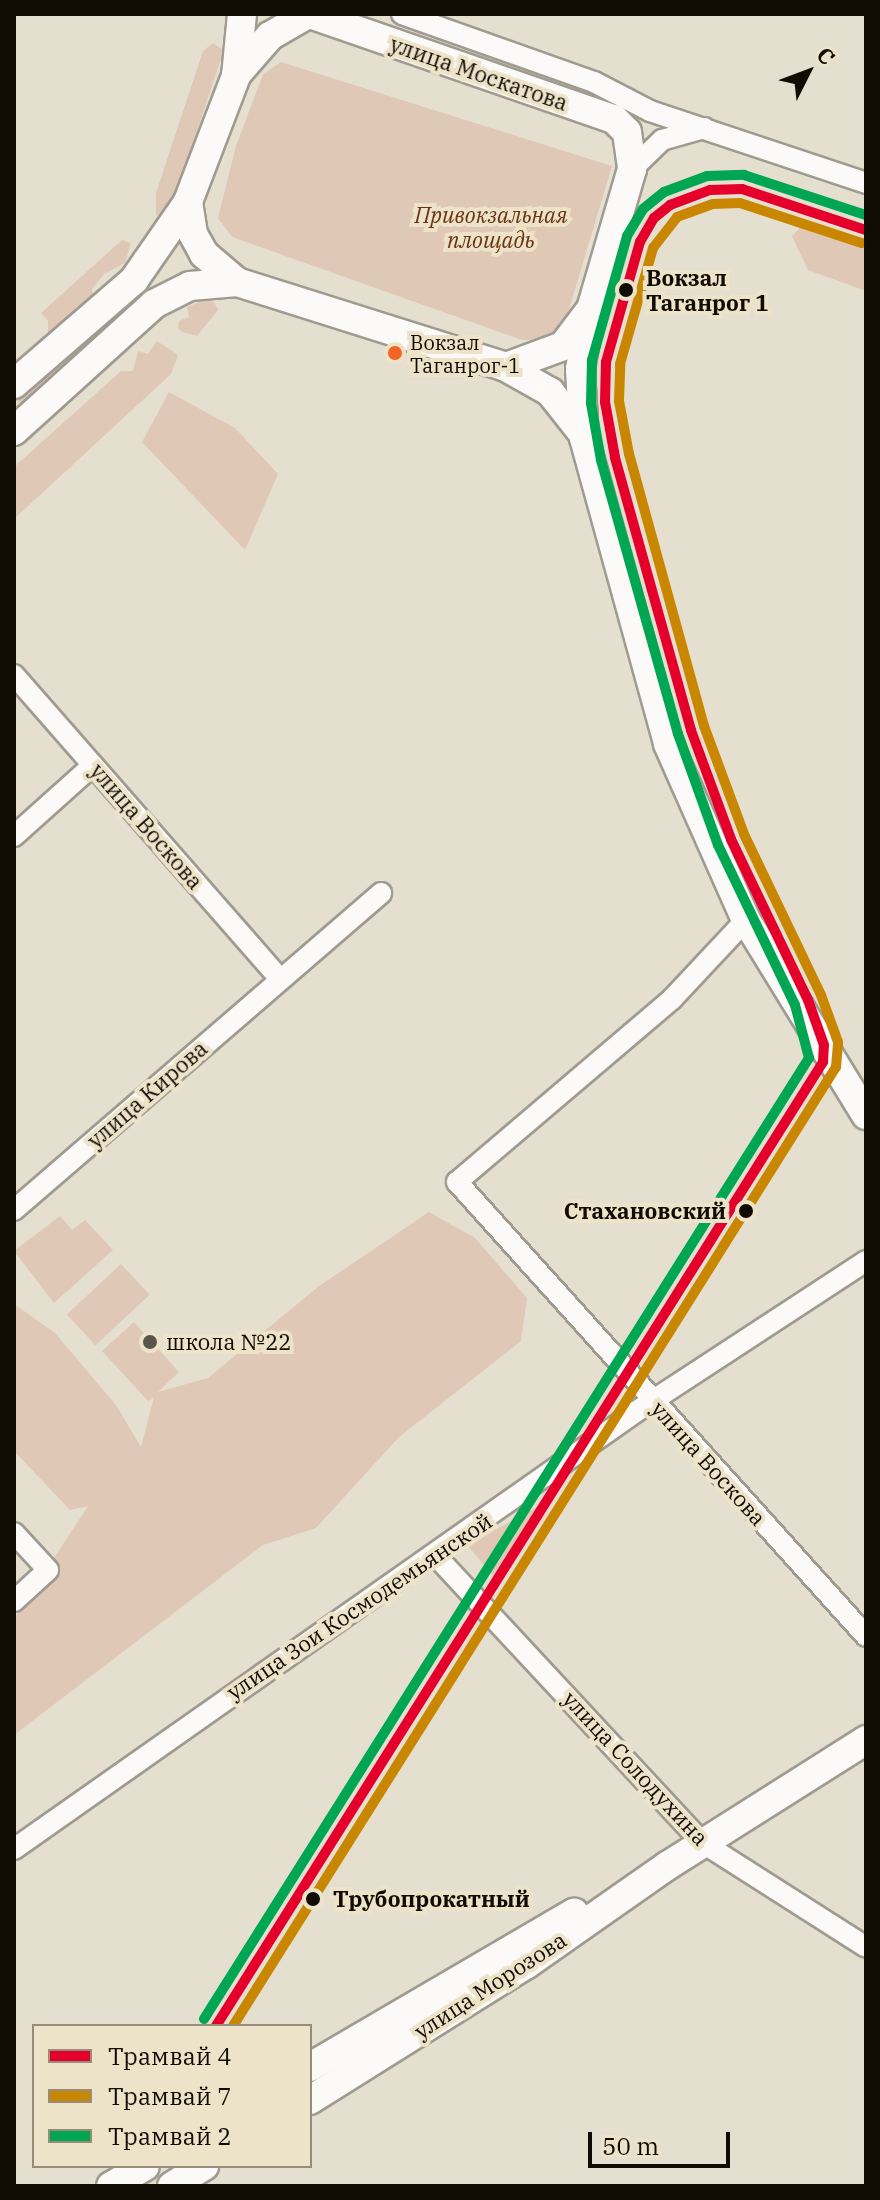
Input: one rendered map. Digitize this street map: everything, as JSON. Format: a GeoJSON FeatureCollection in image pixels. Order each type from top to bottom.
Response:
{"type":"FeatureCollection","features":[{"type":"Feature","properties":{"kind":"main road"},"geometry":{"type":"LineString","coordinates":[[14,384],[134,280],[188,202],[236,76],[242,14]]}},
{"type":"Feature","properties":{"kind":"main road"},"geometry":{"type":"LineString","coordinates":[[236,76],[270,36],[309,14]]}},
{"type":"Feature","properties":{"kind":"main road","name":"улица Москатова"},"geometry":{"type":"LineString","coordinates":[[309,14],[614,119]]}},
{"type":"Feature","properties":{"kind":"main road"},"geometry":{"type":"LineString","coordinates":[[614,119],[627,132],[632,169],[591,309],[580,369],[584,438],[650,691],[709,843],[746,920],[866,1115]]}},
{"type":"Feature","properties":{"kind":"main road"},"geometry":{"type":"LineString","coordinates":[[188,202],[193,234],[204,254],[237,282]]}},
{"type":"Feature","properties":{"kind":"main road"},"geometry":{"type":"LineString","coordinates":[[14,431],[154,304],[190,286],[237,282],[506,367],[550,392],[569,410],[584,438]]}},
{"type":"Feature","properties":{"kind":"main road"},"geometry":{"type":"LineString","coordinates":[[506,367],[563,346],[591,309]]}},
{"type":"Feature","properties":{"kind":"main road","name":"улица Морозова"},"geometry":{"type":"LineString","coordinates":[[312,2099],[527,1964],[667,1866],[866,1740]]}},
{"type":"Feature","properties":{"kind":"main road","name":"улица Морозова"},"geometry":{"type":"LineString","coordinates":[[312,2066],[526,1938],[667,1866]]}},
{"type":"Feature","properties":{"kind":"main road"},"geometry":{"type":"LineString","coordinates":[[111,2186],[142,2168]]}},
{"type":"Feature","properties":{"kind":"main road"},"geometry":{"type":"LineString","coordinates":[[172,2186],[201,2168]]}},
{"type":"Feature","properties":{"kind":"street","name":"улица Москатова"},"geometry":{"type":"LineString","coordinates":[[402,14],[594,82],[650,111],[866,183]]}},
{"type":"Feature","properties":{"kind":"street"},"geometry":{"type":"LineString","coordinates":[[614,119],[650,111]]}},
{"type":"Feature","properties":{"kind":"street"},"geometry":{"type":"LineString","coordinates":[[632,169],[662,140],[704,128]]}},
{"type":"Feature","properties":{"kind":"street","name":"улица Воскова"},"geometry":{"type":"LineString","coordinates":[[14,675],[279,978]]}},
{"type":"Feature","properties":{"kind":"street"},"geometry":{"type":"LineString","coordinates":[[14,836],[93,765]]}},
{"type":"Feature","properties":{"kind":"street","name":"улица Кирова"},"geometry":{"type":"LineString","coordinates":[[14,1210],[381,893]]}},
{"type":"Feature","properties":{"kind":"street","name":"улица Воскова"},"geometry":{"type":"LineString","coordinates":[[746,920],[672,999],[457,1182],[866,1636]]}},
{"type":"Feature","properties":{"kind":"street","name":"улица Зои Космодемьянской"},"geometry":{"type":"LineString","coordinates":[[14,1849],[653,1401],[866,1261]]}},
{"type":"Feature","properties":{"kind":"street"},"geometry":{"type":"LineString","coordinates":[[14,1533],[48,1570],[14,1601]]}},
{"type":"Feature","properties":{"kind":"street","name":"улица Солодухина"},"geometry":{"type":"LineString","coordinates":[[435,1555],[703,1843],[866,1947]]}},
{"type":"Feature","properties":{"kind":"green space"},"geometry":{"type":"Polygon","coordinates":[[[213,43],[222,49],[222,56],[175,197],[161,216],[156,215],[156,193],[203,51],[213,43]]]}},
{"type":"Feature","properties":{"kind":"green space","name":"Привокзальная площадь"},"geometry":{"type":"Polygon","coordinates":[[[281,62],[612,166],[565,323],[545,340],[522,340],[232,237],[218,218],[236,146],[263,74],[281,62]]]}},
{"type":"Feature","properties":{"kind":"green space"},"geometry":{"type":"Polygon","coordinates":[[[804,224],[866,244],[866,291],[808,270],[792,236],[804,224]]]}},
{"type":"Feature","properties":{"kind":"green space"},"geometry":{"type":"Polygon","coordinates":[[[122,240],[131,243],[125,263],[104,274],[92,289],[94,305],[55,339],[48,336],[48,321],[41,313],[122,240]]]}},
{"type":"Feature","properties":{"kind":"green space"},"geometry":{"type":"Polygon","coordinates":[[[204,300],[214,302],[218,310],[197,336],[182,332],[178,328],[179,321],[189,317],[187,307],[204,300]]]}},
{"type":"Feature","properties":{"kind":"green space"},"geometry":{"type":"Polygon","coordinates":[[[102,318],[110,327],[22,406],[14,397],[102,318]]]}},
{"type":"Feature","properties":{"kind":"green space"},"geometry":{"type":"Polygon","coordinates":[[[157,341],[178,355],[171,374],[14,519],[14,467],[121,371],[133,371],[138,351],[148,354],[157,341]]]}},
{"type":"Feature","properties":{"kind":"green space"},"geometry":{"type":"Polygon","coordinates":[[[169,392],[235,428],[278,474],[245,550],[142,442],[169,392]]]}},
{"type":"Feature","properties":{"kind":"green space"},"geometry":{"type":"Polygon","coordinates":[[[429,1212],[475,1238],[527,1298],[521,1341],[399,1437],[316,1528],[263,1545],[14,1735],[14,1619],[88,1506],[70,1510],[14,1451],[14,1304],[55,1333],[116,1405],[141,1447],[154,1397],[148,1401],[102,1351],[134,1322],[179,1372],[158,1392],[208,1378],[319,1286],[429,1212]]]}},
{"type":"Feature","properties":{"kind":"green space"},"geometry":{"type":"Polygon","coordinates":[[[60,1216],[72,1230],[85,1220],[113,1250],[54,1303],[14,1251],[60,1216]]]}},
{"type":"Feature","properties":{"kind":"green space"},"geometry":{"type":"Polygon","coordinates":[[[121,1264],[150,1295],[96,1345],[67,1314],[121,1264]]]}},
{"type":"Feature","properties":{"kind":"green space"},"geometry":{"type":"Polygon","coordinates":[[[537,1507],[545,1515],[500,1584],[467,1545],[537,1507]]]}},
{"type":"Feature","properties":{"kind":"tram line","name":"2"},"geometry":{"type":"LineString","coordinates":[[204,2019],[809,1058],[795,1005],[718,845],[678,734],[601,460],[591,403],[592,360],[627,236],[643,209],[664,192],[707,176],[744,175],[866,215]]}},
{"type":"Feature","properties":{"kind":"tram line","name":"4"},"geometry":{"type":"LineString","coordinates":[[217,2024],[823,1062],[824,1045],[808,1000],[731,839],[691,730],[615,457],[605,402],[606,362],[640,242],[654,218],[670,205],[710,190],[742,189],[866,230]]}},
{"type":"Feature","properties":{"kind":"tram line","name":"7"},"geometry":{"type":"LineString","coordinates":[[234,2024],[836,1067],[838,1042],[821,995],[744,834],[704,726],[629,454],[619,401],[620,364],[653,248],[677,217],[713,204],[740,203],[862,243]]}},
{"type":"Feature","properties":{"kind":"place","name":"Вокзал Таганрог 1"},"geometry":{"type":"Point","coordinates":[626,290]}},
{"type":"Feature","properties":{"kind":"place","name":"Вокзал Таганрог-1"},"geometry":{"type":"Point","coordinates":[395,353]}},
{"type":"Feature","properties":{"kind":"place","name":"Стахановский"},"geometry":{"type":"Point","coordinates":[746,1211]}},
{"type":"Feature","properties":{"kind":"place","name":"школа №22"},"geometry":{"type":"Point","coordinates":[150,1342]}},
{"type":"Feature","properties":{"kind":"place","name":"Трубопрокатный"},"geometry":{"type":"Point","coordinates":[313,1899]}}]}
